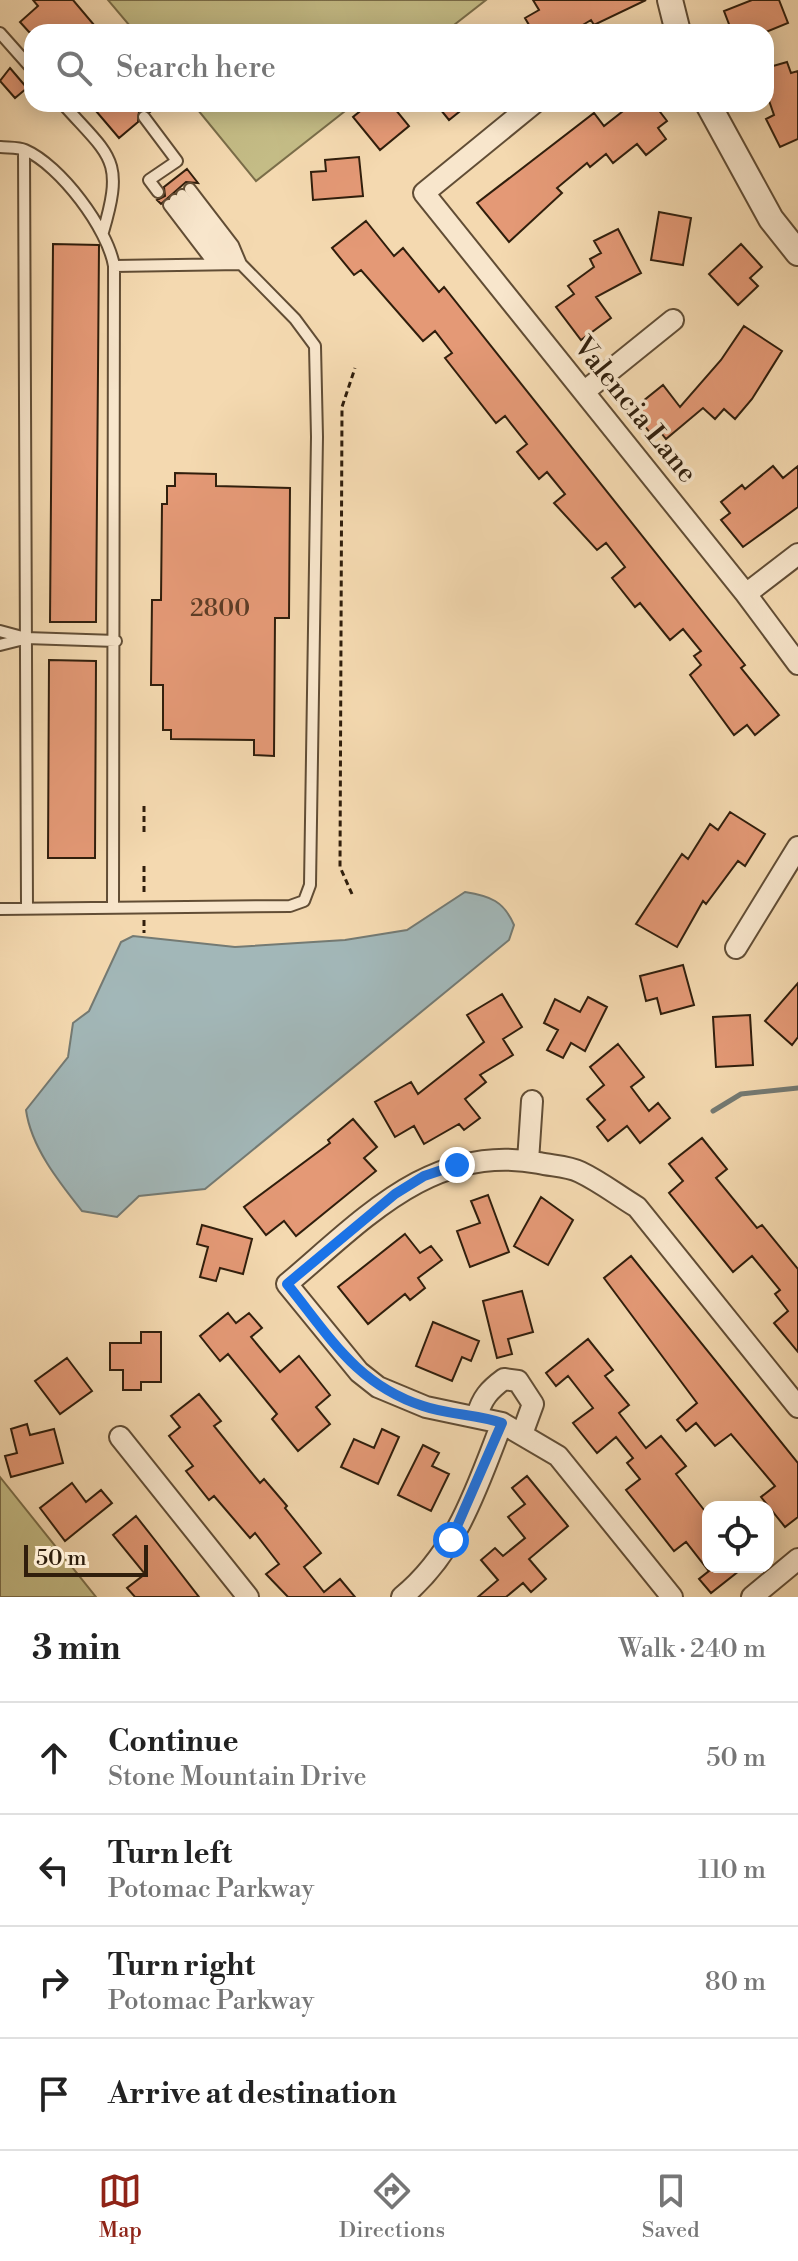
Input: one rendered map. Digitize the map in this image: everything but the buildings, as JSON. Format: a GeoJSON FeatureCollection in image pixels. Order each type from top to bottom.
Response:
{"type":"FeatureCollection","features":[{"type":"Feature","properties":{"kind":"street"},"geometry":{"type":"LineString","coordinates":[[670,0],[676,24]]}},
{"type":"Feature","properties":{"kind":"street","name":"Valencia Lane"},"geometry":{"type":"LineString","coordinates":[[523,112],[424,193],[585,391],[798,664]]}},
{"type":"Feature","properties":{"kind":"street"},"geometry":{"type":"LineString","coordinates":[[712,112],[771,219],[798,253]]}},
{"type":"Feature","properties":{"kind":"street"},"geometry":{"type":"LineString","coordinates":[[585,391],[673,320]]}},
{"type":"Feature","properties":{"kind":"street"},"geometry":{"type":"LineString","coordinates":[[746,594],[798,554]]}},
{"type":"Feature","properties":{"kind":"street"},"geometry":{"type":"LineString","coordinates":[[736,948],[798,847]]}},
{"type":"Feature","properties":{"kind":"street"},"geometry":{"type":"LineString","coordinates":[[528,1161],[532,1101]]}},
{"type":"Feature","properties":{"kind":"street"},"geometry":{"type":"LineString","coordinates":[[672,1597],[558,1456],[502,1423],[426,1407],[378,1387],[359,1372],[287,1284],[395,1194],[424,1176],[457,1165],[507,1157],[578,1171],[608,1185],[637,1207],[798,1407]]}},
{"type":"Feature","properties":{"kind":"street"},"geometry":{"type":"LineString","coordinates":[[477,1416],[482,1399],[494,1387],[504,1379],[518,1381],[533,1404],[522,1434]]}},
{"type":"Feature","properties":{"kind":"street"},"geometry":{"type":"LineString","coordinates":[[402,1597],[435,1567],[451,1540],[502,1423]]}},
{"type":"Feature","properties":{"kind":"street"},"geometry":{"type":"LineString","coordinates":[[120,1437],[248,1597]]}},
{"type":"Feature","properties":{"kind":"street"},"geometry":{"type":"LineString","coordinates":[[752,1597],[798,1559]]}},
{"type":"Feature","properties":{"kind":"lane"},"geometry":{"type":"LineString","coordinates":[[0,33],[24,60]]}},
{"type":"Feature","properties":{"kind":"lane"},"geometry":{"type":"LineString","coordinates":[[70,112],[111,158],[116,178],[103,232]]}},
{"type":"Feature","properties":{"kind":"lane"},"geometry":{"type":"LineString","coordinates":[[144,117],[177,161],[149,180],[168,184],[164,170]]}},
{"type":"Feature","properties":{"kind":"lane"},"geometry":{"type":"LineString","coordinates":[[0,147],[24,150],[48,166],[88,208],[103,232],[114,266],[116,641],[113,908]]}},
{"type":"Feature","properties":{"kind":"lane"},"geometry":{"type":"LineString","coordinates":[[24,150],[27,907]]}},
{"type":"Feature","properties":{"kind":"lane"},"geometry":{"type":"LineString","coordinates":[[0,909],[290,906],[304,901],[310,885],[317,437],[315,346],[295,319],[229,264],[179,197],[233,245],[229,264]]}},
{"type":"Feature","properties":{"kind":"lane"},"geometry":{"type":"LineString","coordinates":[[114,266],[229,264]]}},
{"type":"Feature","properties":{"kind":"lane"},"geometry":{"type":"LineString","coordinates":[[0,631],[26,638],[116,641]]}},
{"type":"Feature","properties":{"kind":"lane"},"geometry":{"type":"LineString","coordinates":[[0,645],[26,638]]}},
{"type":"Feature","properties":{"kind":"path"},"geometry":{"type":"LineString","coordinates":[[352,894],[340,867],[340,670],[342,407],[355,368]]}},
{"type":"Feature","properties":{"kind":"path"},"geometry":{"type":"LineString","coordinates":[[144,806],[144,835]]}},
{"type":"Feature","properties":{"kind":"path"},"geometry":{"type":"LineString","coordinates":[[144,863],[144,892]]}},
{"type":"Feature","properties":{"kind":"path"},"geometry":{"type":"LineString","coordinates":[[144,917],[144,933]]}},
{"type":"Feature","properties":{"kind":"shaded area"},"geometry":{"type":"Polygon","coordinates":[[[108,0],[486,0],[455,24],[128,24],[108,0]]]}},
{"type":"Feature","properties":{"kind":"shaded area"},"geometry":{"type":"Polygon","coordinates":[[[200,112],[344,112],[256,181],[200,112]]]}},
{"type":"Feature","properties":{"kind":"shaded area"},"geometry":{"type":"Polygon","coordinates":[[[465,892],[489,898],[506,910],[514,925],[509,940],[205,1189],[139,1196],[117,1217],[82,1211],[55,1176],[40,1151],[26,1110],[68,1057],[73,1023],[89,1011],[121,942],[133,936],[235,947],[345,940],[407,930],[465,892]]]}},
{"type":"Feature","properties":{"kind":"shaded area"},"geometry":{"type":"Polygon","coordinates":[[[0,1477],[96,1597],[0,1597],[0,1477]]]}},
{"type":"Feature","properties":{"kind":"waterway"},"geometry":{"type":"LineString","coordinates":[[713,1111],[741,1094],[798,1088]]}},
{"type":"Feature","properties":{"kind":"route"},"geometry":{"type":"LineString","coordinates":[[451,1540],[465,1516],[502,1423],[426,1407],[384,1391],[359,1372],[287,1284],[395,1194],[424,1176],[457,1165]]}}]}
